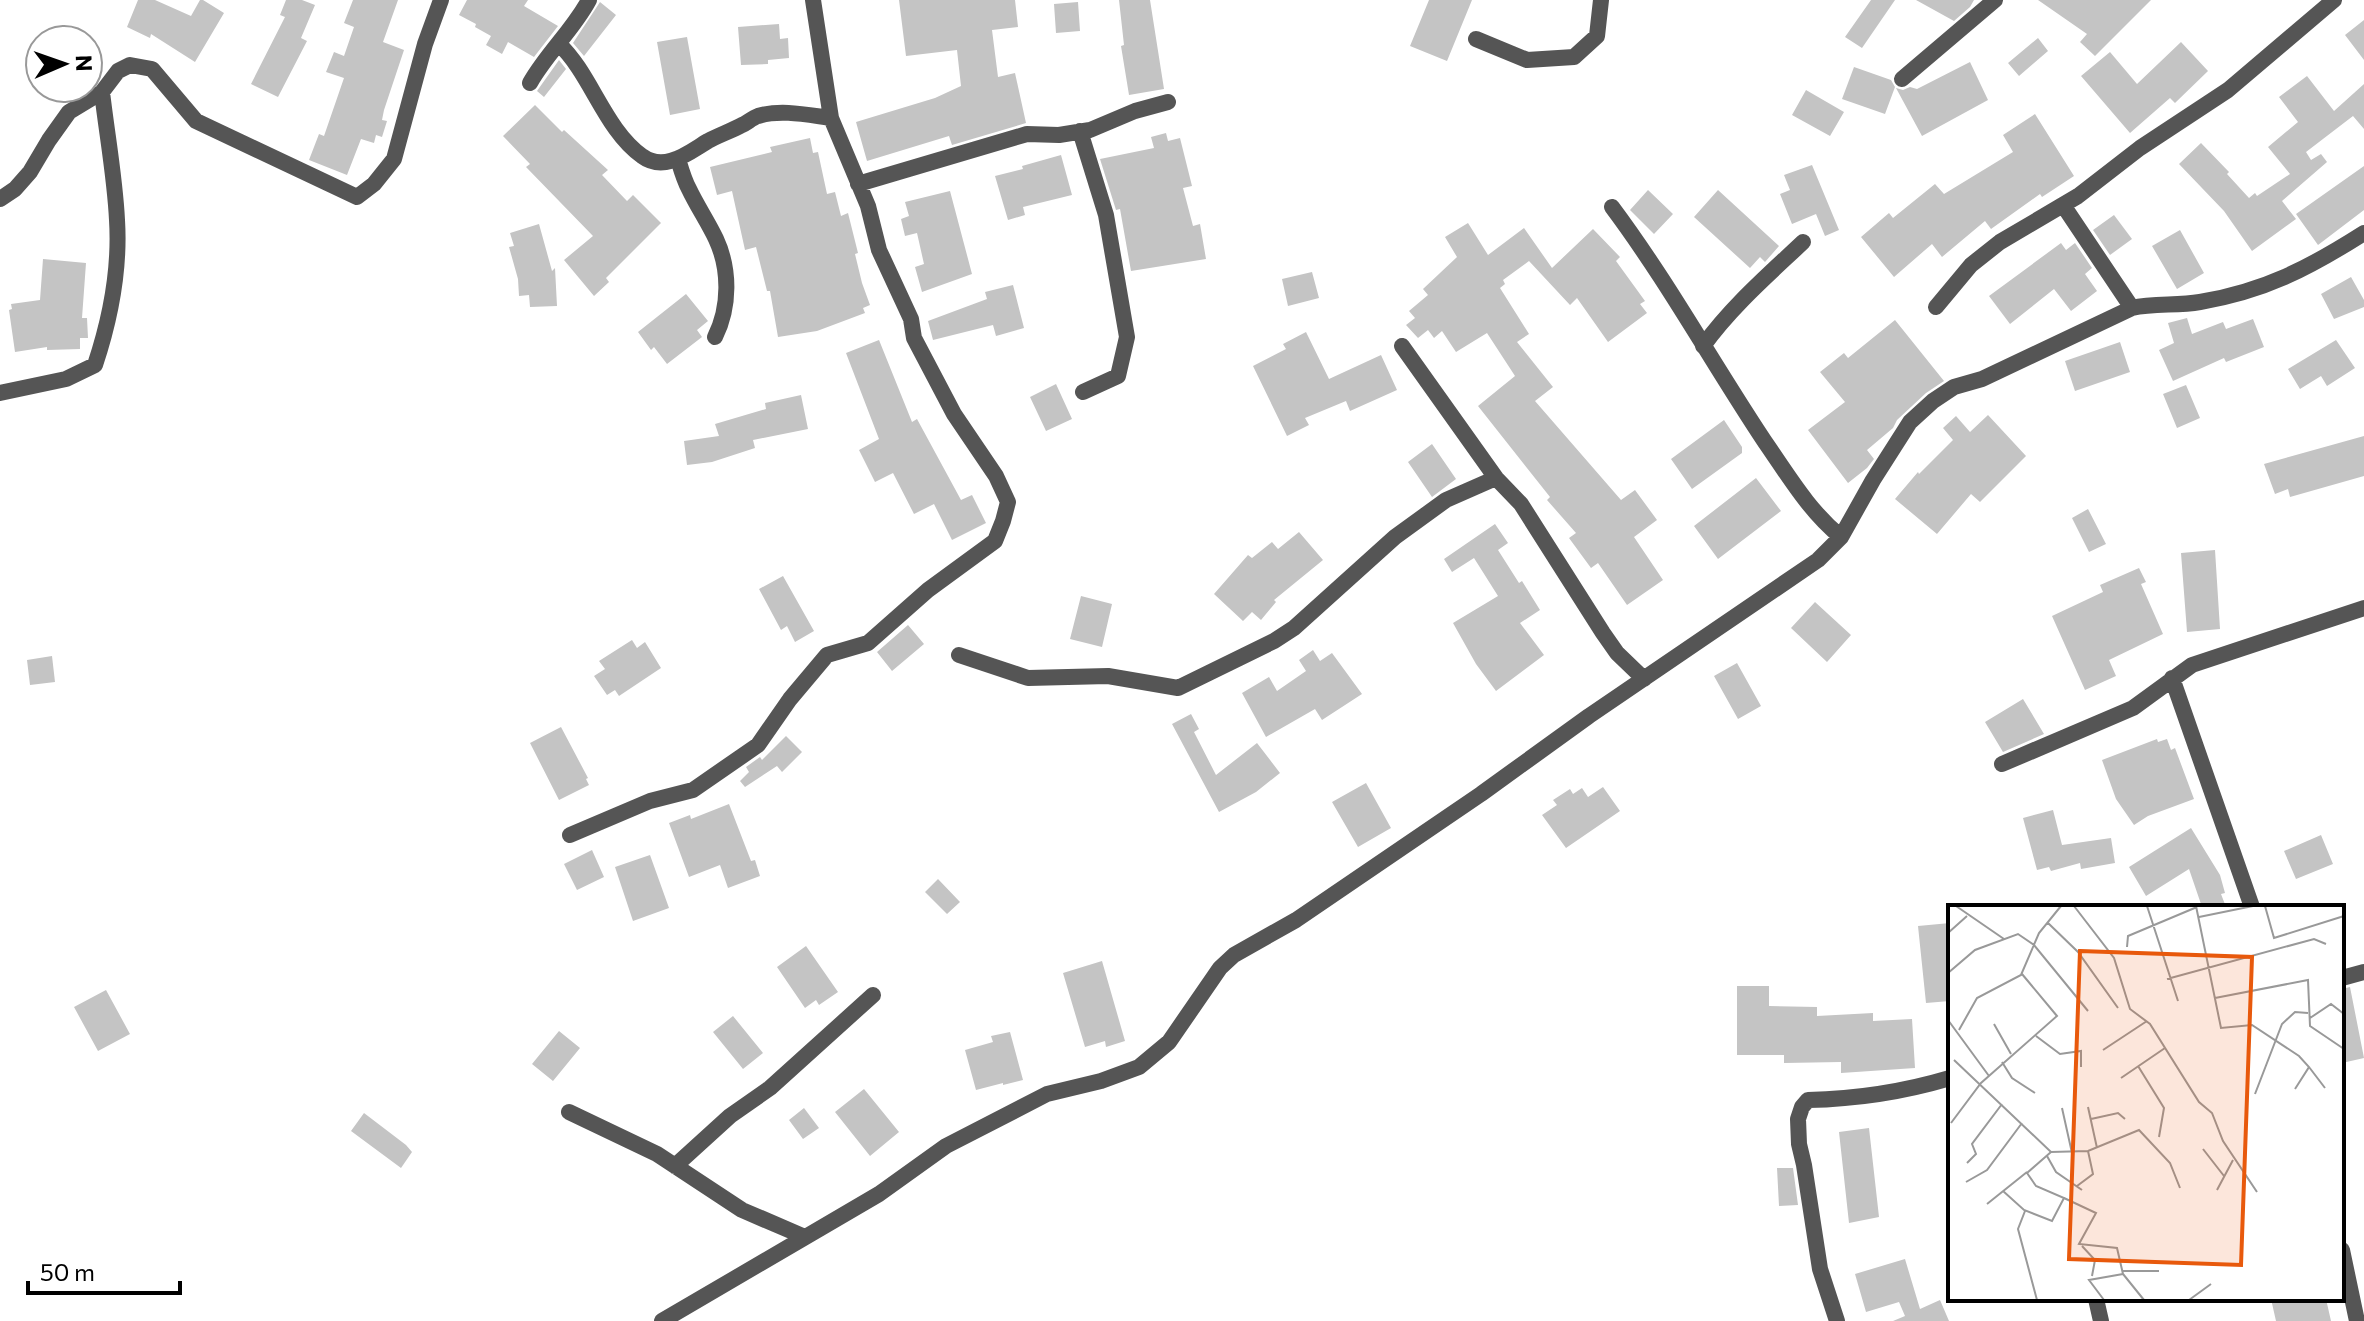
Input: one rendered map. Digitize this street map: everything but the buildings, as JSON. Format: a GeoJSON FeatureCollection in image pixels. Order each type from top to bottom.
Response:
{"type":"FeatureCollection","features":[{"type":"Feature","properties":{"kind":"street"},"geometry":{"type":"LineString","coordinates":[[104,89],[118,71],[130,65],[152,69],[196,121],[357,197],[374,184],[394,159],[425,44],[441,0]]}},
{"type":"Feature","properties":{"kind":"street"},"geometry":{"type":"LineString","coordinates":[[530,83],[589,0]]}},
{"type":"Feature","properties":{"kind":"street"},"geometry":{"type":"LineString","coordinates":[[570,835],[650,801],[693,790],[758,745],[790,699],[827,655],[868,643],[928,590],[995,541],[1008,502],[996,476],[954,414],[914,338],[911,319],[879,250],[868,206],[831,118],[813,0]]}},
{"type":"Feature","properties":{"kind":"street"},"geometry":{"type":"LineString","coordinates":[[1476,39],[1527,60],[1574,57],[1597,36],[1601,0]]}},
{"type":"Feature","properties":{"kind":"street"},"geometry":{"type":"LineString","coordinates":[[1902,79],[1995,0]]}},
{"type":"Feature","properties":{"kind":"street"},"geometry":{"type":"LineString","coordinates":[[1936,307],[1971,265],[2000,242],[2078,196],[2140,148],[2228,90],[2334,0]]}},
{"type":"Feature","properties":{"kind":"street"},"geometry":{"type":"LineString","coordinates":[[559,44],[574,58],[605,112],[635,150],[644,158],[656,162],[678,159],[758,116],[786,113],[831,118]]}},
{"type":"Feature","properties":{"kind":"street"},"geometry":{"type":"LineString","coordinates":[[858,184],[1027,134],[1059,135],[1090,130],[1135,111],[1168,102]]}},
{"type":"Feature","properties":{"kind":"street"},"geometry":{"type":"LineString","coordinates":[[0,199],[15,189],[30,172],[69,112],[82,104]]}},
{"type":"Feature","properties":{"kind":"street"},"geometry":{"type":"LineString","coordinates":[[0,393],[66,379],[95,365],[103,342],[115,281],[117,221],[103,104]]}},
{"type":"Feature","properties":{"kind":"street"},"geometry":{"type":"LineString","coordinates":[[1080,131],[1106,215],[1127,337],[1118,376],[1083,392]]}},
{"type":"Feature","properties":{"kind":"street"},"geometry":{"type":"LineString","coordinates":[[678,159],[687,187],[716,238],[727,273],[726,299],[715,337]]}},
{"type":"Feature","properties":{"kind":"street"},"geometry":{"type":"LineString","coordinates":[[2063,205],[2132,308]]}},
{"type":"Feature","properties":{"kind":"street"},"geometry":{"type":"LineString","coordinates":[[1612,207],[1795,486],[1822,522],[1841,537]]}},
{"type":"Feature","properties":{"kind":"street"},"geometry":{"type":"LineString","coordinates":[[662,1321],[879,1194],[946,1146],[1047,1094],[1101,1081],[1139,1067],[1169,1042],[1220,968],[1234,955],[1296,920],[1818,560],[1841,537],[1910,422],[1954,387],[1982,379],[2132,308],[2152,304],[2196,303],[2247,292],[2315,264],[2364,233]]}},
{"type":"Feature","properties":{"kind":"street"},"geometry":{"type":"LineString","coordinates":[[1703,346],[1720,323],[1803,242]]}},
{"type":"Feature","properties":{"kind":"street"},"geometry":{"type":"LineString","coordinates":[[1402,346],[1496,478],[1521,504],[1617,653],[1644,679]]}},
{"type":"Feature","properties":{"kind":"street"},"geometry":{"type":"LineString","coordinates":[[959,655],[1028,678],[1108,676],[1178,688],[1294,628],[1395,537],[1446,500],[1496,478]]}},
{"type":"Feature","properties":{"kind":"street"},"geometry":{"type":"LineString","coordinates":[[2002,764],[2133,708],[2192,665],[2364,608]]}},
{"type":"Feature","properties":{"kind":"street"},"geometry":{"type":"LineString","coordinates":[[2172,678],[2251,905]]}},
{"type":"Feature","properties":{"kind":"street"},"geometry":{"type":"LineString","coordinates":[[2344,977],[2364,972]]}},
{"type":"Feature","properties":{"kind":"street"},"geometry":{"type":"LineString","coordinates":[[675,1166],[730,1116],[770,1088],[873,995]]}},
{"type":"Feature","properties":{"kind":"street"},"geometry":{"type":"LineString","coordinates":[[1837,1321],[1820,1269],[1799,1144],[1798,1119],[1802,1107],[1808,1100],[1903,1091],[1948,1079]]}},
{"type":"Feature","properties":{"kind":"street"},"geometry":{"type":"LineString","coordinates":[[569,1112],[657,1154],[742,1210],[805,1237]]}},
{"type":"Feature","properties":{"kind":"street"},"geometry":{"type":"LineString","coordinates":[[2344,1259],[2357,1321]]}},
{"type":"Feature","properties":{"kind":"street"},"geometry":{"type":"LineString","coordinates":[[2096,1301],[2101,1321]]}}]}
